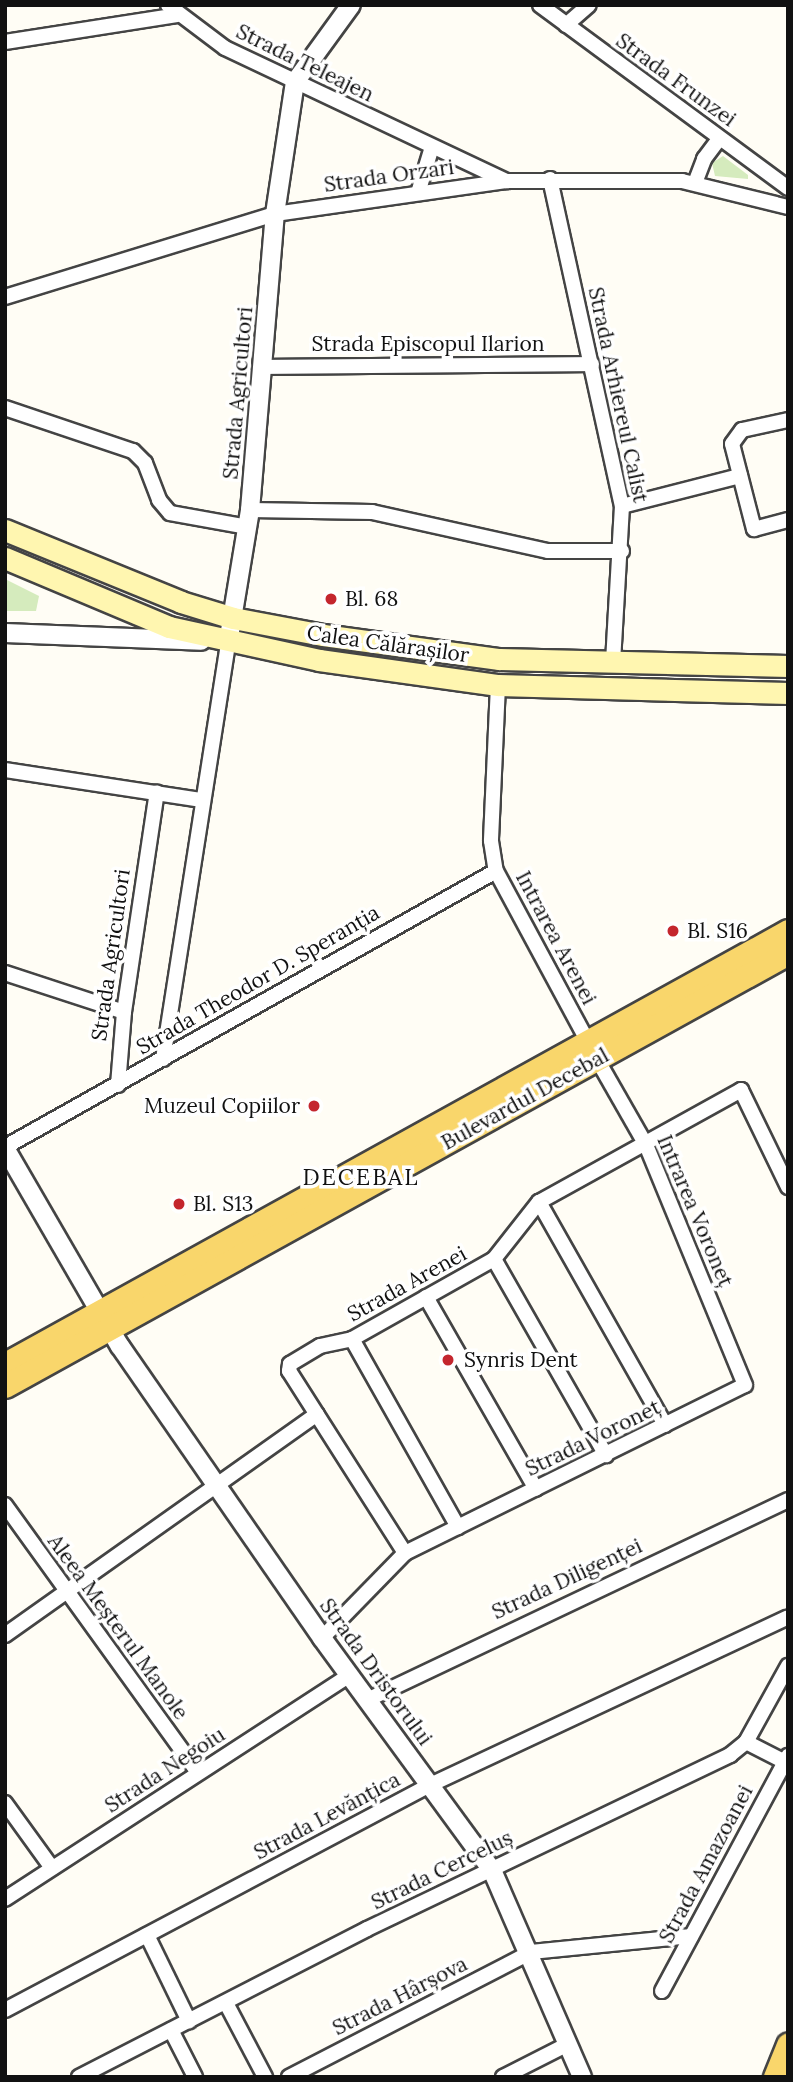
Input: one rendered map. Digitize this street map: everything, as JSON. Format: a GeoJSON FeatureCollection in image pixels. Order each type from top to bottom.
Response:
{"type":"FeatureCollection","features":[{"type":"Feature","properties":{"kind":"main road","name":"Calea Călărașilor"},"geometry":{"type":"LineString","coordinates":[[5,530],[158,594],[233,618],[460,654],[613,663],[788,666]]}},
{"type":"Feature","properties":{"kind":"main road","name":"Calea Călărașilor"},"geometry":{"type":"LineString","coordinates":[[5,558],[169,627],[228,643],[498,685],[788,693]]}},
{"type":"Feature","properties":{"kind":"main road","name":"Bulevardul Decebal"},"geometry":{"type":"LineString","coordinates":[[5,1386],[104,1321],[592,1050],[788,931]]}},
{"type":"Feature","properties":{"kind":"main road","name":"Bulevardul Decebal"},"geometry":{"type":"LineString","coordinates":[[592,1050],[788,953]]}},
{"type":"Feature","properties":{"kind":"main road","name":"Bulevardul Decebal"},"geometry":{"type":"LineString","coordinates":[[5,1364],[104,1321]]}},
{"type":"Feature","properties":{"kind":"main road"},"geometry":{"type":"LineString","coordinates":[[775,2077],[788,2045]]}},
{"type":"Feature","properties":{"kind":"street","name":"Strada Agricultori"},"geometry":{"type":"LineString","coordinates":[[163,1059],[202,800],[249,518],[275,214],[295,82],[351,5]]}},
{"type":"Feature","properties":{"kind":"street","name":"Strada Frunzei"},"geometry":{"type":"LineString","coordinates":[[540,5],[782,183]]}},
{"type":"Feature","properties":{"kind":"street"},"geometry":{"type":"LineString","coordinates":[[566,25],[589,5]]}},
{"type":"Feature","properties":{"kind":"street","name":"Strada Teleajen"},"geometry":{"type":"LineString","coordinates":[[172,10],[211,40],[508,181]]}},
{"type":"Feature","properties":{"kind":"street"},"geometry":{"type":"LineString","coordinates":[[5,42],[172,10]]}},
{"type":"Feature","properties":{"kind":"street"},"geometry":{"type":"LineString","coordinates":[[695,183],[704,159],[719,139]]}},
{"type":"Feature","properties":{"kind":"street"},"geometry":{"type":"LineString","coordinates":[[418,193],[432,147]]}},
{"type":"Feature","properties":{"kind":"street"},"geometry":{"type":"LineString","coordinates":[[782,183],[788,169]]}},
{"type":"Feature","properties":{"kind":"street","name":"Strada Arhiereul Calist"},"geometry":{"type":"LineString","coordinates":[[550,180],[622,506],[622,551],[613,663]]}},
{"type":"Feature","properties":{"kind":"street","name":"Strada Orzari"},"geometry":{"type":"LineString","coordinates":[[5,297],[275,214],[508,181],[695,183],[788,207]]}},
{"type":"Feature","properties":{"kind":"street","name":"Strada Episcopul Ilarion"},"geometry":{"type":"LineString","coordinates":[[264,367],[592,364]]}},
{"type":"Feature","properties":{"kind":"street"},"geometry":{"type":"LineString","coordinates":[[5,408],[133,451],[145,463],[159,499],[170,513],[249,518],[372,512],[548,551],[622,551]]}},
{"type":"Feature","properties":{"kind":"street"},"geometry":{"type":"LineString","coordinates":[[788,420],[737,433],[732,444],[754,529],[788,520]]}},
{"type":"Feature","properties":{"kind":"street"},"geometry":{"type":"LineString","coordinates":[[622,506],[740,476]]}},
{"type":"Feature","properties":{"kind":"street"},"geometry":{"type":"LineString","coordinates":[[5,634],[228,643]]}},
{"type":"Feature","properties":{"kind":"street","name":"Intrarea Arenei"},"geometry":{"type":"LineString","coordinates":[[498,685],[491,841],[496,871],[592,1050]]}},
{"type":"Feature","properties":{"kind":"street"},"geometry":{"type":"LineString","coordinates":[[5,770],[202,800]]}},
{"type":"Feature","properties":{"kind":"street","name":"Strada Agricultori"},"geometry":{"type":"LineString","coordinates":[[118,1085],[124,1012],[158,792]]}},
{"type":"Feature","properties":{"kind":"street","name":"Strada Theodor D. Speranția"},"geometry":{"type":"LineString","coordinates":[[5,1147],[496,871]]}},
{"type":"Feature","properties":{"kind":"street"},"geometry":{"type":"LineString","coordinates":[[5,973],[124,1012]]}},
{"type":"Feature","properties":{"kind":"street","name":"Intrarea Voroneț"},"geometry":{"type":"LineString","coordinates":[[592,1050],[646,1145],[745,1385]]}},
{"type":"Feature","properties":{"kind":"street","name":"Strada Arenei"},"geometry":{"type":"LineString","coordinates":[[317,1415],[288,1367],[320,1346],[352,1339],[494,1259],[539,1202],[741,1090],[788,1187]]}},
{"type":"Feature","properties":{"kind":"street","name":"Strada Dristorului"},"geometry":{"type":"LineString","coordinates":[[5,1147],[104,1321],[322,1638],[492,1870],[531,1952],[582,2077]]}},
{"type":"Feature","properties":{"kind":"street"},"geometry":{"type":"LineString","coordinates":[[539,1202],[664,1425]]}},
{"type":"Feature","properties":{"kind":"street"},"geometry":{"type":"LineString","coordinates":[[494,1259],[606,1455]]}},
{"type":"Feature","properties":{"kind":"street"},"geometry":{"type":"LineString","coordinates":[[426,1297],[536,1489]]}},
{"type":"Feature","properties":{"kind":"street"},"geometry":{"type":"LineString","coordinates":[[352,1339],[458,1527]]}},
{"type":"Feature","properties":{"kind":"street","name":"Strada Voroneț"},"geometry":{"type":"LineString","coordinates":[[322,1638],[405,1553],[745,1385]]}},
{"type":"Feature","properties":{"kind":"street"},"geometry":{"type":"LineString","coordinates":[[5,1635],[317,1415],[405,1553]]}},
{"type":"Feature","properties":{"kind":"street","name":"Strada Diligenței"},"geometry":{"type":"LineString","coordinates":[[366,1700],[788,1500]]}},
{"type":"Feature","properties":{"kind":"street","name":"Aleea Meșterul Manole"},"geometry":{"type":"LineString","coordinates":[[5,1505],[198,1773]]}},
{"type":"Feature","properties":{"kind":"street","name":"Strada Levănțica"},"geometry":{"type":"LineString","coordinates":[[5,2010],[430,1785],[788,1617]]}},
{"type":"Feature","properties":{"kind":"street","name":"Strada Cerceluș"},"geometry":{"type":"LineString","coordinates":[[79,2077],[492,1870],[730,1755],[746,1742],[788,1666]]}},
{"type":"Feature","properties":{"kind":"street","name":"Strada Negoiu"},"geometry":{"type":"LineString","coordinates":[[5,1899],[349,1676]]}},
{"type":"Feature","properties":{"kind":"street"},"geometry":{"type":"LineString","coordinates":[[746,1742],[786,1759]]}},
{"type":"Feature","properties":{"kind":"street","name":"Strada Amazoanei"},"geometry":{"type":"LineString","coordinates":[[662,1991],[786,1759]]}},
{"type":"Feature","properties":{"kind":"street"},"geometry":{"type":"LineString","coordinates":[[5,1803],[52,1868]]}},
{"type":"Feature","properties":{"kind":"street"},"geometry":{"type":"LineString","coordinates":[[147,1935],[189,2021]]}},
{"type":"Feature","properties":{"kind":"street"},"geometry":{"type":"LineString","coordinates":[[531,1952],[691,1936]]}},
{"type":"Feature","properties":{"kind":"street","name":"Strada Hârșova"},"geometry":{"type":"LineString","coordinates":[[289,2077],[531,1952]]}},
{"type":"Feature","properties":{"kind":"street"},"geometry":{"type":"LineString","coordinates":[[226,2003],[265,2077]]}},
{"type":"Feature","properties":{"kind":"street"},"geometry":{"type":"LineString","coordinates":[[171,2030],[195,2077]]}},
{"type":"Feature","properties":{"kind":"street"},"geometry":{"type":"LineString","coordinates":[[503,2077],[568,2044]]}},
{"type":"Feature","properties":{"kind":"green space"},"geometry":{"type":"Polygon","coordinates":[[[723,156],[748,175],[748,179],[715,176],[712,163],[723,156]]]}},
{"type":"Feature","properties":{"kind":"green space"},"geometry":{"type":"Polygon","coordinates":[[[5,579],[39,596],[36,611],[5,611],[5,579]]]}},
{"type":"Feature","properties":{"kind":"place","name":"Bl. 68"},"geometry":{"type":"Point","coordinates":[331,599]}},
{"type":"Feature","properties":{"kind":"place","name":"Bl. S16"},"geometry":{"type":"Point","coordinates":[673,931]}},
{"type":"Feature","properties":{"kind":"place","name":"Muzeul Copiilor"},"geometry":{"type":"Point","coordinates":[314,1106]}},
{"type":"Feature","properties":{"kind":"place","name":"Bl. S13"},"geometry":{"type":"Point","coordinates":[179,1204]}},
{"type":"Feature","properties":{"kind":"place","name":"Synris Dent"},"geometry":{"type":"Point","coordinates":[448,1360]}},
{"type":"Feature","properties":{"kind":"district","name":"DECEBAL"},"geometry":{"type":"Point","coordinates":[361,1177]}}]}
